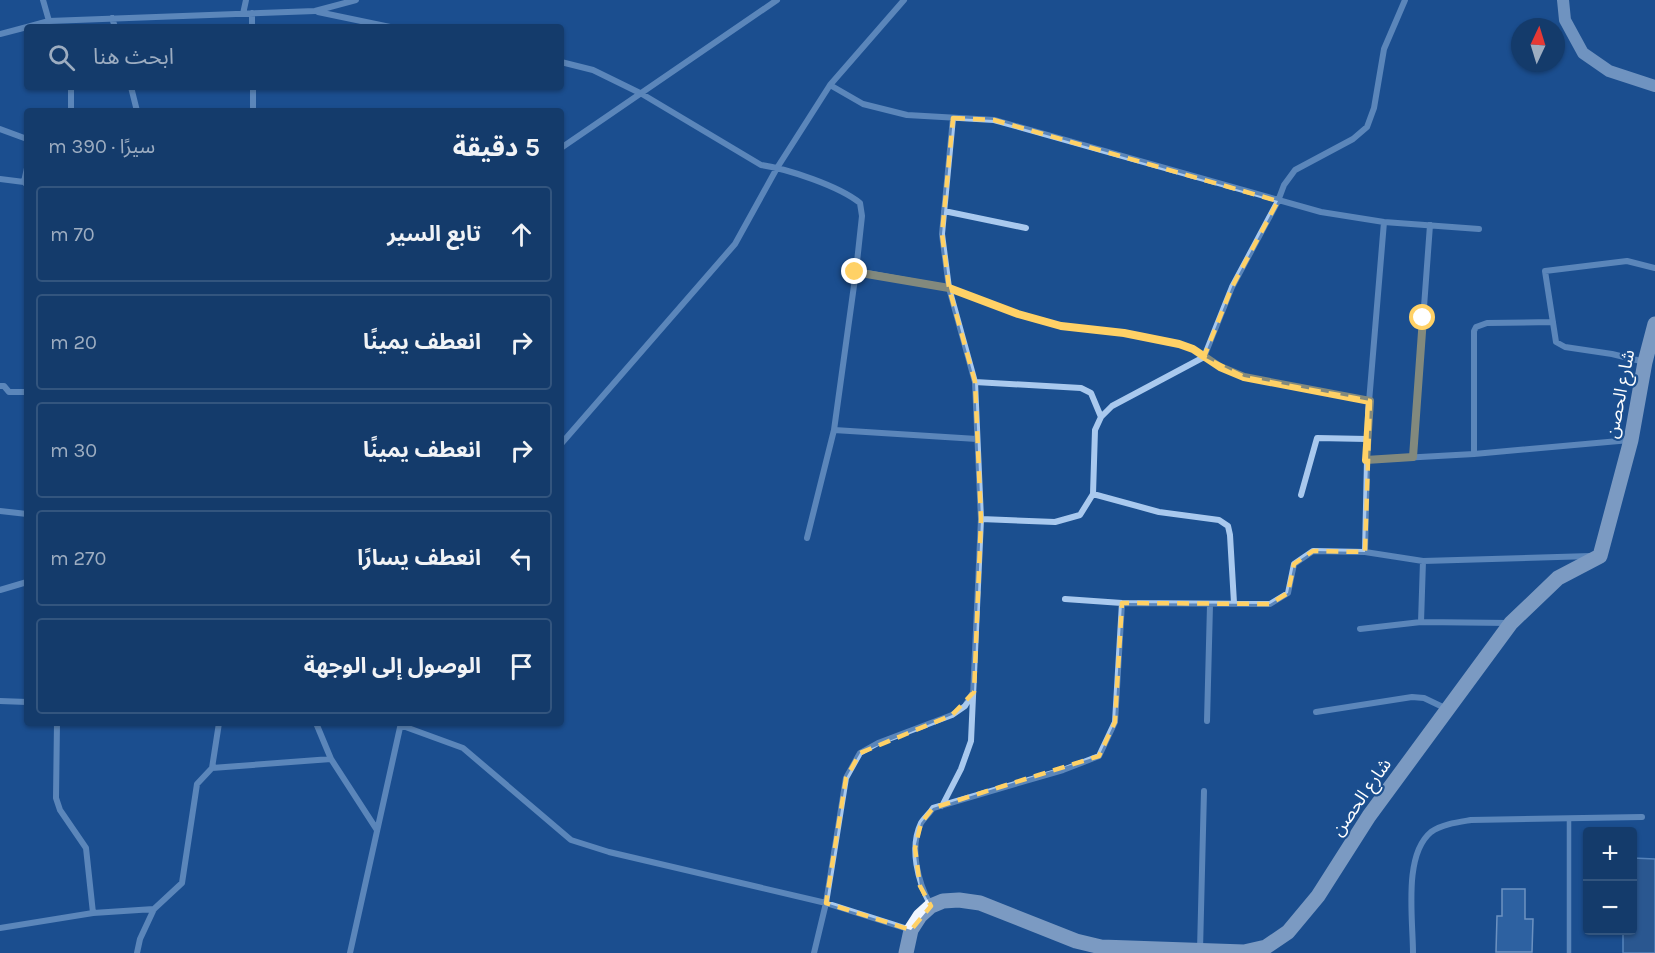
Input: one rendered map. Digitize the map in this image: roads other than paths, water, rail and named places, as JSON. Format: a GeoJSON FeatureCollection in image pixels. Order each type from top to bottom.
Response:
{"type":"FeatureCollection","features":[{"type":"Feature","properties":{"kind":"main road","name":"شارع الحصن"},"geometry":{"type":"LineString","coordinates":[[931,906],[943,901],[959,900],[980,903],[1074,947],[1244,952],[1271,950],[1318,896],[1369,816],[1511,623],[1558,578],[1600,556],[1631,440],[1645,362],[1655,324]]}},
{"type":"Feature","properties":{"kind":"main road"},"geometry":{"type":"LineString","coordinates":[[906,953],[911,930],[920,916],[931,906]]}},
{"type":"Feature","properties":{"kind":"street"},"geometry":{"type":"LineString","coordinates":[[43,0],[49,21]]}},
{"type":"Feature","properties":{"kind":"street"},"geometry":{"type":"LineString","coordinates":[[243,14],[246,0]]}},
{"type":"Feature","properties":{"kind":"street"},"geometry":{"type":"LineString","coordinates":[[38,24],[49,21],[69,24],[112,18],[315,11],[356,0]]}},
{"type":"Feature","properties":{"kind":"street"},"geometry":{"type":"LineString","coordinates":[[564,146],[777,0]]}},
{"type":"Feature","properties":{"kind":"street"},"geometry":{"type":"LineString","coordinates":[[564,441],[735,243],[777,168],[830,85],[904,0]]}},
{"type":"Feature","properties":{"kind":"street"},"geometry":{"type":"LineString","coordinates":[[981,519],[1055,522],[1080,515],[1094,494],[1095,430],[1101,417],[1112,406],[1204,357],[1232,287],[1278,201],[1284,185],[1295,170],[1353,139],[1367,128],[1374,108],[1384,50],[1405,0]]}},
{"type":"Feature","properties":{"kind":"street"},"geometry":{"type":"LineString","coordinates":[[1563,0],[1565,20],[1583,53],[1609,72],[1655,86]]}},
{"type":"Feature","properties":{"kind":"street"},"geometry":{"type":"LineString","coordinates":[[315,11],[376,24]]}},
{"type":"Feature","properties":{"kind":"street"},"geometry":{"type":"LineString","coordinates":[[252,14],[252,24]]}},
{"type":"Feature","properties":{"kind":"street"},"geometry":{"type":"LineString","coordinates":[[112,18],[114,24]]}},
{"type":"Feature","properties":{"kind":"street"},"geometry":{"type":"LineString","coordinates":[[0,34],[24,28]]}},
{"type":"Feature","properties":{"kind":"street"},"geometry":{"type":"LineString","coordinates":[[564,63],[593,70],[642,94],[761,165],[777,168],[849,194],[861,203],[862,216],[834,430],[807,538]]}},
{"type":"Feature","properties":{"kind":"street"},"geometry":{"type":"LineString","coordinates":[[830,85],[863,104],[907,115],[994,120],[1321,212],[1384,222],[1479,229]]}},
{"type":"Feature","properties":{"kind":"street"},"geometry":{"type":"LineString","coordinates":[[71,90],[71,108]]}},
{"type":"Feature","properties":{"kind":"street"},"geometry":{"type":"LineString","coordinates":[[132,90],[136,108]]}},
{"type":"Feature","properties":{"kind":"street"},"geometry":{"type":"LineString","coordinates":[[253,90],[253,108]]}},
{"type":"Feature","properties":{"kind":"street"},"geometry":{"type":"LineString","coordinates":[[942,806],[961,769],[971,741],[981,519],[975,382],[949,288],[942,234],[953,118]]}},
{"type":"Feature","properties":{"kind":"street"},"geometry":{"type":"LineString","coordinates":[[0,129],[24,138]]}},
{"type":"Feature","properties":{"kind":"street"},"geometry":{"type":"LineString","coordinates":[[0,179],[24,183]]}},
{"type":"Feature","properties":{"kind":"street"},"geometry":{"type":"LineString","coordinates":[[945,211],[1026,228]]}},
{"type":"Feature","properties":{"kind":"street"},"geometry":{"type":"LineString","coordinates":[[1365,552],[1367,439],[1384,222]]}},
{"type":"Feature","properties":{"kind":"street"},"geometry":{"type":"LineString","coordinates":[[1413,457],[1430,225]]}},
{"type":"Feature","properties":{"kind":"street"},"geometry":{"type":"LineString","coordinates":[[1645,362],[1612,354],[1564,347],[1556,342],[1545,272],[1627,261],[1655,268]]}},
{"type":"Feature","properties":{"kind":"street"},"geometry":{"type":"LineString","coordinates":[[855,272],[949,288],[1061,326],[1124,333],[1179,344],[1193,349],[1220,367],[1244,377],[1370,401]]}},
{"type":"Feature","properties":{"kind":"street"},"geometry":{"type":"LineString","coordinates":[[1474,454],[1474,331],[1476,327],[1487,323],[1553,322]]}},
{"type":"Feature","properties":{"kind":"street"},"geometry":{"type":"LineString","coordinates":[[975,382],[1081,388],[1092,393],[1101,417]]}},
{"type":"Feature","properties":{"kind":"street"},"geometry":{"type":"LineString","coordinates":[[0,386],[4,386],[9,392],[24,392]]}},
{"type":"Feature","properties":{"kind":"street"},"geometry":{"type":"LineString","coordinates":[[834,430],[977,439]]}},
{"type":"Feature","properties":{"kind":"street"},"geometry":{"type":"LineString","coordinates":[[1301,495],[1317,438],[1367,439]]}},
{"type":"Feature","properties":{"kind":"street"},"geometry":{"type":"LineString","coordinates":[[1366,460],[1474,454],[1631,440]]}},
{"type":"Feature","properties":{"kind":"street"},"geometry":{"type":"LineString","coordinates":[[1094,494],[1159,512],[1219,520],[1228,526],[1234,603]]}},
{"type":"Feature","properties":{"kind":"street"},"geometry":{"type":"LineString","coordinates":[[0,511],[24,514]]}},
{"type":"Feature","properties":{"kind":"street"},"geometry":{"type":"LineString","coordinates":[[1065,599],[1122,603],[1270,604],[1288,593],[1294,564],[1313,551],[1365,552],[1423,561],[1600,556]]}},
{"type":"Feature","properties":{"kind":"street"},"geometry":{"type":"LineString","coordinates":[[1420,621],[1423,561]]}},
{"type":"Feature","properties":{"kind":"street"},"geometry":{"type":"LineString","coordinates":[[0,590],[24,583]]}},
{"type":"Feature","properties":{"kind":"street"},"geometry":{"type":"LineString","coordinates":[[931,906],[920,886],[915,848],[921,823],[933,808],[1064,770],[1099,756],[1115,722],[1122,603]]}},
{"type":"Feature","properties":{"kind":"street"},"geometry":{"type":"LineString","coordinates":[[1207,721],[1209,605]]}},
{"type":"Feature","properties":{"kind":"street"},"geometry":{"type":"LineString","coordinates":[[1360,629],[1420,621],[1511,623]]}},
{"type":"Feature","properties":{"kind":"street"},"geometry":{"type":"LineString","coordinates":[[814,953],[826,903],[846,778],[861,753],[878,743],[952,715],[965,706],[974,692]]}},
{"type":"Feature","properties":{"kind":"street"},"geometry":{"type":"LineString","coordinates":[[1316,712],[1412,698],[1424,698],[1447,710]]}},
{"type":"Feature","properties":{"kind":"street"},"geometry":{"type":"LineString","coordinates":[[0,701],[24,702]]}},
{"type":"Feature","properties":{"kind":"street"},"geometry":{"type":"LineString","coordinates":[[57,726],[56,798],[60,810],[86,848],[93,913]]}},
{"type":"Feature","properties":{"kind":"street"},"geometry":{"type":"LineString","coordinates":[[137,953],[140,939],[154,909],[182,883],[197,784],[212,768],[219,726]]}},
{"type":"Feature","properties":{"kind":"street"},"geometry":{"type":"LineString","coordinates":[[317,726],[331,759],[377,830]]}},
{"type":"Feature","properties":{"kind":"street"},"geometry":{"type":"LineString","coordinates":[[350,953],[401,726]]}},
{"type":"Feature","properties":{"kind":"street"},"geometry":{"type":"LineString","coordinates":[[406,726],[463,748],[571,840],[609,852],[826,903],[911,930]]}},
{"type":"Feature","properties":{"kind":"street"},"geometry":{"type":"LineString","coordinates":[[212,768],[331,759]]}},
{"type":"Feature","properties":{"kind":"street"},"geometry":{"type":"LineString","coordinates":[[1200,951],[1204,791]]}},
{"type":"Feature","properties":{"kind":"street"},"geometry":{"type":"LineString","coordinates":[[1413,953],[1413,874],[1418,849],[1432,831],[1451,823],[1471,820],[1642,818]]}},
{"type":"Feature","properties":{"kind":"street"},"geometry":{"type":"LineString","coordinates":[[0,928],[93,913],[154,909]]}},
{"type":"Feature","properties":{"kind":"lane"},"geometry":{"type":"LineString","coordinates":[[1569,819],[1569,953]]}},
{"type":"Feature","properties":{"kind":"water"},"geometry":{"type":"Polygon","coordinates":[[[1637,858],[1655,859],[1655,953],[1623,953],[1623,935],[1637,935],[1637,858]]]}}]}
